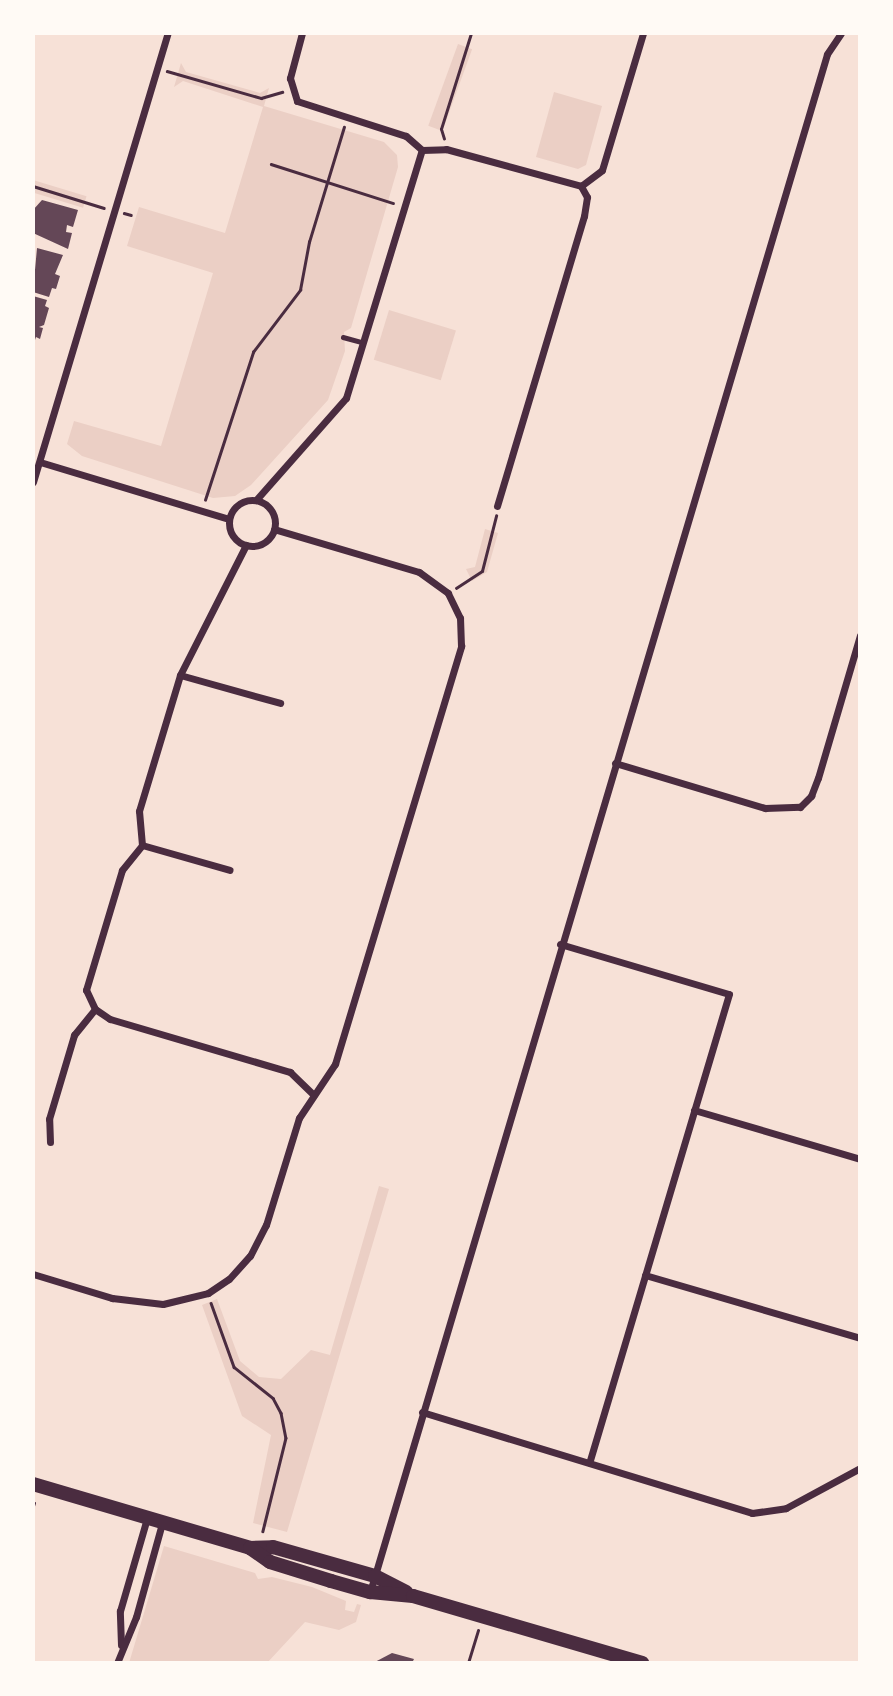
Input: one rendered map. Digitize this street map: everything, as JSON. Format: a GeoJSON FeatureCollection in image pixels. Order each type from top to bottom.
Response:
{"type":"FeatureCollection","features":[{"type":"Feature","properties":{"kind":"main road"},"geometry":{"type":"LineString","coordinates":[[33,1484],[250,1548],[270,1562],[370,1592],[414,1596]]}},
{"type":"Feature","properties":{"kind":"main road"},"geometry":{"type":"LineString","coordinates":[[250,1548],[273,1547],[375,1576],[414,1596],[642,1663]]}},
{"type":"Feature","properties":{"kind":"street"},"geometry":{"type":"LineString","coordinates":[[33,482],[168,33]]}},
{"type":"Feature","properties":{"kind":"street"},"geometry":{"type":"LineString","coordinates":[[302,33],[291,70],[291,89],[297,101],[406,136],[422,149],[446,149],[581,186],[587,197],[584,216],[497,506]]}},
{"type":"Feature","properties":{"kind":"street"},"geometry":{"type":"LineString","coordinates":[[581,186],[603,170],[643,33]]}},
{"type":"Feature","properties":{"kind":"street"},"geometry":{"type":"LineString","coordinates":[[370,1592],[560,944],[827,54],[841,33]]}},
{"type":"Feature","properties":{"kind":"street"},"geometry":{"type":"LineString","coordinates":[[256,500],[271,510],[274,529],[263,544],[246,545],[231,534],[229,519],[236,506],[256,500],[346,398],[365,343],[403,206],[422,149]]}},
{"type":"Feature","properties":{"kind":"street"},"geometry":{"type":"LineString","coordinates":[[40,462],[229,519]]}},
{"type":"Feature","properties":{"kind":"street"},"geometry":{"type":"LineString","coordinates":[[33,1274],[140,1304],[163,1304],[208,1293],[250,1256],[266,1226],[299,1118],[335,1064],[461,646],[460,618],[449,593],[419,572],[274,529]]}},
{"type":"Feature","properties":{"kind":"street"},"geometry":{"type":"LineString","coordinates":[[246,545],[180,675],[139,811],[142,845],[122,870],[86,990],[95,1009],[110,1019],[290,1072],[314,1095]]}},
{"type":"Feature","properties":{"kind":"street"},"geometry":{"type":"LineString","coordinates":[[615,763],[765,808],[800,807],[811,796],[818,778],[860,635]]}},
{"type":"Feature","properties":{"kind":"street"},"geometry":{"type":"LineString","coordinates":[[180,675],[280,703]]}},
{"type":"Feature","properties":{"kind":"street"},"geometry":{"type":"LineString","coordinates":[[142,845],[229,870]]}},
{"type":"Feature","properties":{"kind":"street"},"geometry":{"type":"LineString","coordinates":[[560,944],[729,994],[589,1464]]}},
{"type":"Feature","properties":{"kind":"street"},"geometry":{"type":"LineString","coordinates":[[50,1142],[49,1119],[74,1035],[95,1009]]}},
{"type":"Feature","properties":{"kind":"street"},"geometry":{"type":"LineString","coordinates":[[694,1110],[860,1158]]}},
{"type":"Feature","properties":{"kind":"street"},"geometry":{"type":"LineString","coordinates":[[645,1275],[860,1338]]}},
{"type":"Feature","properties":{"kind":"street"},"geometry":{"type":"LineString","coordinates":[[422,1412],[752,1513],[786,1508],[860,1468]]}},
{"type":"Feature","properties":{"kind":"street"},"geometry":{"type":"LineString","coordinates":[[121,1650],[120,1611],[148,1518]]}},
{"type":"Feature","properties":{"kind":"street"},"geometry":{"type":"LineString","coordinates":[[117,1663],[136,1617],[163,1522]]}},
{"type":"Feature","properties":{"kind":"lane"},"geometry":{"type":"LineString","coordinates":[[343,337],[365,343]]}},
{"type":"Feature","properties":{"kind":"path"},"geometry":{"type":"LineString","coordinates":[[446,149],[441,129],[471,33]]}},
{"type":"Feature","properties":{"kind":"path"},"geometry":{"type":"LineString","coordinates":[[157,68],[261,99],[291,89]]}},
{"type":"Feature","properties":{"kind":"path"},"geometry":{"type":"LineString","coordinates":[[202,510],[253,352],[300,290],[309,242],[347,118]]}},
{"type":"Feature","properties":{"kind":"path"},"geometry":{"type":"LineString","coordinates":[[271,164],[403,206]]}},
{"type":"Feature","properties":{"kind":"path"},"geometry":{"type":"LineString","coordinates":[[33,186],[131,215]]}},
{"type":"Feature","properties":{"kind":"path"},"geometry":{"type":"LineString","coordinates":[[449,593],[482,571],[497,506]]}},
{"type":"Feature","properties":{"kind":"path"},"geometry":{"type":"LineString","coordinates":[[208,1293],[234,1367],[273,1398],[281,1413],[286,1438],[263,1531]]}},
{"type":"Feature","properties":{"kind":"path"},"geometry":{"type":"LineString","coordinates":[[468,1663],[481,1616]]}},
{"type":"Feature","properties":{"kind":"shaded area"},"geometry":{"type":"Polygon","coordinates":[[[458,44],[472,49],[442,131],[428,126],[458,44]]]}},
{"type":"Feature","properties":{"kind":"shaded area"},"geometry":{"type":"Polygon","coordinates":[[[181,63],[186,72],[260,93],[269,88],[264,106],[384,142],[397,155],[398,167],[351,328],[344,332],[345,351],[328,400],[251,485],[235,496],[213,498],[82,456],[67,444],[74,421],[161,446],[213,273],[127,246],[139,207],[225,233],[263,107],[183,81],[174,87],[181,63]]]}},
{"type":"Feature","properties":{"kind":"shaded area"},"geometry":{"type":"Polygon","coordinates":[[[554,92],[602,106],[586,165],[578,169],[536,157],[554,92]]]}},
{"type":"Feature","properties":{"kind":"shaded area"},"geometry":{"type":"Polygon","coordinates":[[[33,180],[87,196],[83,208],[33,193],[33,180]]]}},
{"type":"Feature","properties":{"kind":"shaded area"},"geometry":{"type":"Polygon","coordinates":[[[389,310],[456,330],[441,380],[374,360],[389,310]]]}},
{"type":"Feature","properties":{"kind":"shaded area"},"geometry":{"type":"Polygon","coordinates":[[[485,529],[498,533],[487,572],[472,581],[466,569],[475,567],[485,529]]]}},
{"type":"Feature","properties":{"kind":"shaded area"},"geometry":{"type":"Polygon","coordinates":[[[379,1186],[389,1189],[287,1532],[253,1523],[271,1435],[242,1416],[202,1305],[217,1299],[240,1361],[259,1377],[281,1379],[311,1350],[330,1355],[379,1186]]]}},
{"type":"Feature","properties":{"kind":"shaded area"},"geometry":{"type":"Polygon","coordinates":[[[164,1546],[255,1573],[258,1579],[272,1577],[312,1587],[346,1601],[345,1610],[354,1612],[357,1604],[361,1605],[356,1622],[339,1630],[305,1622],[267,1663],[129,1663],[164,1546]]]}},
{"type":"Feature","properties":{"kind":"building"},"geometry":{"type":"Polygon","coordinates":[[[42,200],[78,210],[73,227],[67,225],[66,232],[72,233],[68,249],[33,233],[33,210],[42,200]]]}},
{"type":"Feature","properties":{"kind":"building"},"geometry":{"type":"Polygon","coordinates":[[[37,248],[63,255],[55,274],[60,276],[56,289],[52,288],[49,297],[33,292],[37,248]]]}},
{"type":"Feature","properties":{"kind":"building"},"geometry":{"type":"Polygon","coordinates":[[[33,296],[47,300],[45,306],[49,308],[44,325],[39,327],[43,328],[40,339],[36,337],[34,343],[33,296]]]}},
{"type":"Feature","properties":{"kind":"building"},"geometry":{"type":"Polygon","coordinates":[[[392,1653],[414,1659],[412,1663],[373,1663],[392,1653]]]}}]}
